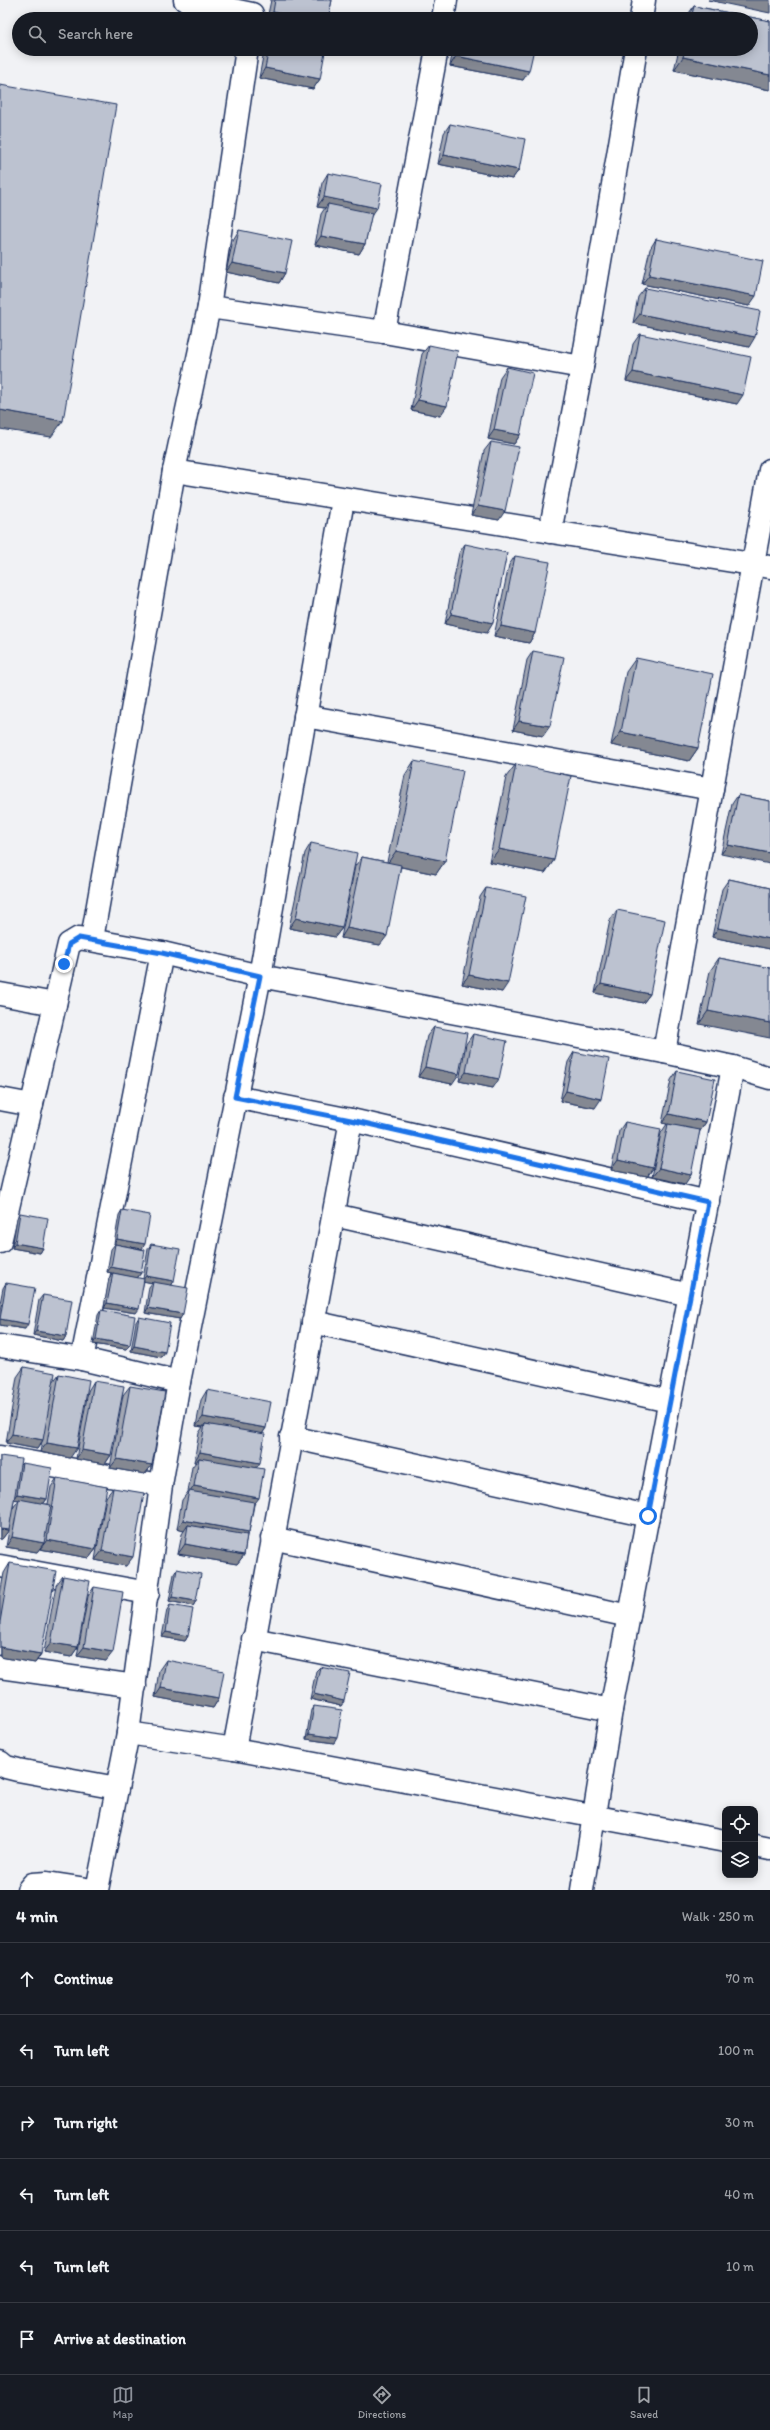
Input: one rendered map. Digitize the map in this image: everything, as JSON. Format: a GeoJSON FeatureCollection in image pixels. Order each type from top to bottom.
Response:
{"type":"FeatureCollection","features":[{"type":"Feature","properties":{"kind":"street"},"geometry":{"type":"LineString","coordinates":[[185,0],[253,11]]}},
{"type":"Feature","properties":{"kind":"street"},"geometry":{"type":"LineString","coordinates":[[444,12],[446,0]]}},
{"type":"Feature","properties":{"kind":"street"},"geometry":{"type":"LineString","coordinates":[[642,12],[644,0]]}},
{"type":"Feature","properties":{"kind":"street"},"geometry":{"type":"LineString","coordinates":[[92,939],[174,471],[209,307],[246,56]]}},
{"type":"Feature","properties":{"kind":"street"},"geometry":{"type":"LineString","coordinates":[[384,332],[436,56]]}},
{"type":"Feature","properties":{"kind":"street"},"geometry":{"type":"LineString","coordinates":[[550,532],[582,367],[635,56]]}},
{"type":"Feature","properties":{"kind":"street"},"geometry":{"type":"LineString","coordinates":[[209,307],[384,332],[582,367]]}},
{"type":"Feature","properties":{"kind":"street"},"geometry":{"type":"LineString","coordinates":[[664,1052],[712,789],[762,566],[770,470]]}},
{"type":"Feature","properties":{"kind":"street"},"geometry":{"type":"LineString","coordinates":[[174,471],[343,500],[762,566]]}},
{"type":"Feature","properties":{"kind":"street"},"geometry":{"type":"LineString","coordinates":[[97,1890],[116,1788],[128,1734],[148,1593],[161,1485],[179,1382],[260,976],[304,716],[343,500]]}},
{"type":"Feature","properties":{"kind":"street"},"geometry":{"type":"LineString","coordinates":[[304,716],[712,789]]}},
{"type":"Feature","properties":{"kind":"street"},"geometry":{"type":"LineString","coordinates":[[0,1242],[4,1211],[32,1105],[69,944],[79,938],[92,939],[162,953],[260,976],[664,1052],[733,1067],[770,1078]]}},
{"type":"Feature","properties":{"kind":"street"},"geometry":{"type":"LineString","coordinates":[[82,1359],[162,953]]}},
{"type":"Feature","properties":{"kind":"street"},"geometry":{"type":"LineString","coordinates":[[0,994],[55,1004]]}},
{"type":"Feature","properties":{"kind":"street"},"geometry":{"type":"LineString","coordinates":[[582,1890],[611,1710],[733,1067]]}},
{"type":"Feature","properties":{"kind":"street"},"geometry":{"type":"LineString","coordinates":[[235,1097],[351,1120],[708,1202]]}},
{"type":"Feature","properties":{"kind":"street"},"geometry":{"type":"LineString","coordinates":[[0,1099],[32,1105]]}},
{"type":"Feature","properties":{"kind":"street"},"geometry":{"type":"LineString","coordinates":[[234,1749],[253,1639],[351,1120]]}},
{"type":"Feature","properties":{"kind":"street"},"geometry":{"type":"LineString","coordinates":[[334,1215],[690,1295]]}},
{"type":"Feature","properties":{"kind":"street"},"geometry":{"type":"LineString","coordinates":[[313,1322],[670,1401]]}},
{"type":"Feature","properties":{"kind":"street"},"geometry":{"type":"LineString","coordinates":[[0,1346],[82,1359],[179,1382]]}},
{"type":"Feature","properties":{"kind":"street"},"geometry":{"type":"LineString","coordinates":[[291,1437],[648,1516]]}},
{"type":"Feature","properties":{"kind":"street"},"geometry":{"type":"LineString","coordinates":[[0,1457],[161,1485]]}},
{"type":"Feature","properties":{"kind":"street"},"geometry":{"type":"LineString","coordinates":[[272,1538],[629,1616]]}},
{"type":"Feature","properties":{"kind":"street"},"geometry":{"type":"LineString","coordinates":[[0,1566],[148,1593]]}},
{"type":"Feature","properties":{"kind":"street"},"geometry":{"type":"LineString","coordinates":[[253,1639],[611,1710]]}},
{"type":"Feature","properties":{"kind":"street"},"geometry":{"type":"LineString","coordinates":[[0,1667],[135,1686]]}},
{"type":"Feature","properties":{"kind":"street"},"geometry":{"type":"LineString","coordinates":[[128,1734],[234,1749],[722,1840]]}},
{"type":"Feature","properties":{"kind":"street"},"geometry":{"type":"LineString","coordinates":[[0,1762],[6,1767],[18,1770],[116,1788]]}},
{"type":"Feature","properties":{"kind":"street"},"geometry":{"type":"LineString","coordinates":[[758,1847],[770,1849]]}},
{"type":"Feature","properties":{"kind":"street"},"geometry":{"type":"LineString","coordinates":[[28,1890],[34,1884],[47,1883],[93,1890]]}},
{"type":"Feature","properties":{"kind":"building"},"geometry":{"type":"Polygon","coordinates":[[[275,0],[332,0],[329,12],[273,12],[275,0]]]}},
{"type":"Feature","properties":{"kind":"building"},"geometry":{"type":"Polygon","coordinates":[[[694,6],[724,12],[693,12],[694,6]]]}},
{"type":"Feature","properties":{"kind":"building"},"geometry":{"type":"Polygon","coordinates":[[[758,19],[770,21],[770,75],[683,57],[758,56],[758,19]]]}},
{"type":"Feature","properties":{"kind":"building"},"geometry":{"type":"Polygon","coordinates":[[[268,56],[324,56],[320,79],[265,68],[268,56]]]}},
{"type":"Feature","properties":{"kind":"building"},"geometry":{"type":"Polygon","coordinates":[[[456,56],[532,56],[529,71],[456,56]]]}},
{"type":"Feature","properties":{"kind":"building"},"geometry":{"type":"Polygon","coordinates":[[[0,85],[116,105],[63,421],[0,410],[0,85]]]}},
{"type":"Feature","properties":{"kind":"building"},"geometry":{"type":"Polygon","coordinates":[[[450,124],[525,139],[519,170],[444,155],[450,124]]]}},
{"type":"Feature","properties":{"kind":"building"},"geometry":{"type":"Polygon","coordinates":[[[328,173],[382,184],[377,208],[324,197],[328,173]]]}},
{"type":"Feature","properties":{"kind":"building"},"geometry":{"type":"Polygon","coordinates":[[[328,204],[372,213],[365,244],[321,236],[328,204]]]}},
{"type":"Feature","properties":{"kind":"building"},"geometry":{"type":"Polygon","coordinates":[[[239,230],[292,241],[285,273],[232,263],[239,230]]]}},
{"type":"Feature","properties":{"kind":"building"},"geometry":{"type":"Polygon","coordinates":[[[656,239],[763,261],[756,296],[649,275],[656,239]]]}},
{"type":"Feature","properties":{"kind":"building"},"geometry":{"type":"Polygon","coordinates":[[[645,288],[760,311],[755,337],[640,314],[645,288]]]}},
{"type":"Feature","properties":{"kind":"building"},"geometry":{"type":"Polygon","coordinates":[[[640,334],[751,357],[743,395],[633,372],[640,334]]]}},
{"type":"Feature","properties":{"kind":"building"},"geometry":{"type":"Polygon","coordinates":[[[429,345],[458,351],[447,406],[418,400],[429,345]]]}},
{"type":"Feature","properties":{"kind":"building"},"geometry":{"type":"Polygon","coordinates":[[[507,367],[533,373],[520,435],[494,430],[507,367]]]}},
{"type":"Feature","properties":{"kind":"building"},"geometry":{"type":"Polygon","coordinates":[[[491,442],[519,447],[505,511],[478,506],[491,442]]]}},
{"type":"Feature","properties":{"kind":"building"},"geometry":{"type":"Polygon","coordinates":[[[465,544],[507,553],[493,623],[451,614],[465,544]]]}},
{"type":"Feature","properties":{"kind":"building"},"geometry":{"type":"Polygon","coordinates":[[[515,556],[550,562],[535,633],[501,626],[515,556]]]}},
{"type":"Feature","properties":{"kind":"building"},"geometry":{"type":"Polygon","coordinates":[[[533,651],[564,657],[550,726],[519,721],[533,651]]]}},
{"type":"Feature","properties":{"kind":"building"},"geometry":{"type":"Polygon","coordinates":[[[636,658],[713,674],[698,748],[621,732],[636,658]]]}},
{"type":"Feature","properties":{"kind":"building"},"geometry":{"type":"Polygon","coordinates":[[[414,761],[463,771],[445,861],[396,851],[414,761]]]}},
{"type":"Feature","properties":{"kind":"building"},"geometry":{"type":"Polygon","coordinates":[[[516,764],[571,776],[554,860],[499,849],[516,764]]]}},
{"type":"Feature","properties":{"kind":"building"},"geometry":{"type":"Polygon","coordinates":[[[738,795],[770,801],[770,853],[728,845],[738,795]]]}},
{"type":"Feature","properties":{"kind":"building"},"geometry":{"type":"Polygon","coordinates":[[[311,843],[357,853],[342,928],[296,918],[311,843]]]}},
{"type":"Feature","properties":{"kind":"building"},"geometry":{"type":"Polygon","coordinates":[[[362,857],[401,865],[387,936],[347,928],[362,857]]]}},
{"type":"Feature","properties":{"kind":"building"},"geometry":{"type":"Polygon","coordinates":[[[729,879],[770,888],[770,939],[718,928],[729,879]]]}},
{"type":"Feature","properties":{"kind":"building"},"geometry":{"type":"Polygon","coordinates":[[[486,888],[526,896],[508,983],[469,975],[486,888]]]}},
{"type":"Feature","properties":{"kind":"building"},"geometry":{"type":"Polygon","coordinates":[[[617,910],[665,920],[650,994],[601,984],[617,910]]]}},
{"type":"Feature","properties":{"kind":"building"},"geometry":{"type":"Polygon","coordinates":[[[719,958],[770,968],[770,1023],[708,1011],[719,958]]]}},
{"type":"Feature","properties":{"kind":"building"},"geometry":{"type":"Polygon","coordinates":[[[434,1027],[467,1033],[459,1074],[425,1067],[434,1027]]]}},
{"type":"Feature","properties":{"kind":"building"},"geometry":{"type":"Polygon","coordinates":[[[473,1034],[507,1041],[499,1079],[466,1072],[473,1034]]]}},
{"type":"Feature","properties":{"kind":"building"},"geometry":{"type":"Polygon","coordinates":[[[574,1052],[609,1059],[601,1099],[566,1091],[574,1052]]]}},
{"type":"Feature","properties":{"kind":"building"},"geometry":{"type":"Polygon","coordinates":[[[677,1071],[715,1079],[706,1122],[669,1114],[677,1071]]]}},
{"type":"Feature","properties":{"kind":"building"},"geometry":{"type":"Polygon","coordinates":[[[625,1122],[661,1129],[653,1168],[618,1160],[625,1122]]]}},
{"type":"Feature","properties":{"kind":"building"},"geometry":{"type":"Polygon","coordinates":[[[668,1124],[700,1130],[691,1175],[659,1168],[668,1124]]]}},
{"type":"Feature","properties":{"kind":"building"},"geometry":{"type":"Polygon","coordinates":[[[122,1210],[150,1215],[145,1244],[117,1239],[122,1210]]]}},
{"type":"Feature","properties":{"kind":"building"},"geometry":{"type":"Polygon","coordinates":[[[20,1213],[48,1218],[43,1248],[15,1243],[20,1213]]]}},
{"type":"Feature","properties":{"kind":"building"},"geometry":{"type":"Polygon","coordinates":[[[115,1244],[145,1250],[141,1273],[111,1267],[115,1244]]]}},
{"type":"Feature","properties":{"kind":"building"},"geometry":{"type":"Polygon","coordinates":[[[151,1244],[180,1249],[174,1281],[146,1276],[151,1244]]]}},
{"type":"Feature","properties":{"kind":"building"},"geometry":{"type":"Polygon","coordinates":[[[113,1273],[144,1279],[139,1309],[107,1303],[113,1273]]]}},
{"type":"Feature","properties":{"kind":"building"},"geometry":{"type":"Polygon","coordinates":[[[153,1282],[188,1288],[183,1314],[148,1308],[153,1282]]]}},
{"type":"Feature","properties":{"kind":"building"},"geometry":{"type":"Polygon","coordinates":[[[6,1283],[35,1288],[28,1324],[0,1319],[6,1283]]]}},
{"type":"Feature","properties":{"kind":"building"},"geometry":{"type":"Polygon","coordinates":[[[43,1295],[72,1300],[66,1336],[36,1331],[43,1295]]]}},
{"type":"Feature","properties":{"kind":"building"},"geometry":{"type":"Polygon","coordinates":[[[101,1310],[135,1316],[130,1345],[96,1339],[101,1310]]]}},
{"type":"Feature","properties":{"kind":"building"},"geometry":{"type":"Polygon","coordinates":[[[139,1317],[170,1323],[165,1352],[134,1346],[139,1317]]]}},
{"type":"Feature","properties":{"kind":"building"},"geometry":{"type":"Polygon","coordinates":[[[24,1367],[55,1373],[43,1440],[12,1434],[24,1367]]]}},
{"type":"Feature","properties":{"kind":"building"},"geometry":{"type":"Polygon","coordinates":[[[59,1374],[89,1380],[77,1448],[47,1443],[59,1374]]]}},
{"type":"Feature","properties":{"kind":"building"},"geometry":{"type":"Polygon","coordinates":[[[94,1381],[124,1386],[111,1455],[82,1450],[94,1381]]]}},
{"type":"Feature","properties":{"kind":"building"},"geometry":{"type":"Polygon","coordinates":[[[130,1386],[165,1392],[152,1465],[117,1459],[130,1386]]]}},
{"type":"Feature","properties":{"kind":"building"},"geometry":{"type":"Polygon","coordinates":[[[207,1390],[271,1402],[266,1428],[203,1417],[207,1390]]]}},
{"type":"Feature","properties":{"kind":"building"},"geometry":{"type":"Polygon","coordinates":[[[205,1424],[265,1434],[260,1463],[200,1452],[205,1424]]]}},
{"type":"Feature","properties":{"kind":"building"},"geometry":{"type":"Polygon","coordinates":[[[0,1456],[21,1459],[9,1530],[0,1529],[0,1456]]]}},
{"type":"Feature","properties":{"kind":"building"},"geometry":{"type":"Polygon","coordinates":[[[199,1458],[264,1469],[259,1498],[194,1486],[199,1458]]]}},
{"type":"Feature","properties":{"kind":"building"},"geometry":{"type":"Polygon","coordinates":[[[22,1463],[52,1468],[47,1499],[17,1494],[22,1463]]]}},
{"type":"Feature","properties":{"kind":"building"},"geometry":{"type":"Polygon","coordinates":[[[57,1478],[107,1487],[96,1549],[47,1540],[57,1478]]]}},
{"type":"Feature","properties":{"kind":"building"},"geometry":{"type":"Polygon","coordinates":[[[113,1488],[144,1493],[133,1557],[102,1551],[113,1488]]]}},
{"type":"Feature","properties":{"kind":"building"},"geometry":{"type":"Polygon","coordinates":[[[189,1491],[254,1502],[249,1532],[183,1520],[189,1491]]]}},
{"type":"Feature","properties":{"kind":"building"},"geometry":{"type":"Polygon","coordinates":[[[19,1499],[51,1505],[44,1543],[12,1537],[19,1499]]]}},
{"type":"Feature","properties":{"kind":"building"},"geometry":{"type":"Polygon","coordinates":[[[188,1525],[247,1535],[244,1555],[185,1544],[188,1525]]]}},
{"type":"Feature","properties":{"kind":"building"},"geometry":{"type":"Polygon","coordinates":[[[10,1563],[56,1571],[41,1654],[0,1647],[0,1622],[10,1563]]]}},
{"type":"Feature","properties":{"kind":"building"},"geometry":{"type":"Polygon","coordinates":[[[177,1569],[201,1574],[196,1601],[172,1597],[177,1569]]]}},
{"type":"Feature","properties":{"kind":"building"},"geometry":{"type":"Polygon","coordinates":[[[63,1576],[90,1581],[78,1647],[51,1643],[63,1576]]]}},
{"type":"Feature","properties":{"kind":"building"},"geometry":{"type":"Polygon","coordinates":[[[94,1587],[123,1592],[113,1652],[84,1647],[94,1587]]]}},
{"type":"Feature","properties":{"kind":"building"},"geometry":{"type":"Polygon","coordinates":[[[170,1605],[193,1609],[188,1636],[166,1632],[170,1605]]]}},
{"type":"Feature","properties":{"kind":"building"},"geometry":{"type":"Polygon","coordinates":[[[166,1660],[224,1671],[219,1698],[161,1688],[166,1660]]]}},
{"type":"Feature","properties":{"kind":"building"},"geometry":{"type":"Polygon","coordinates":[[[320,1667],[350,1673],[344,1701],[314,1694],[320,1667]]]}},
{"type":"Feature","properties":{"kind":"building"},"geometry":{"type":"Polygon","coordinates":[[[314,1706],[342,1710],[337,1738],[309,1734],[314,1706]]]}},
{"type":"Feature","properties":{"kind":"route"},"geometry":{"type":"LineString","coordinates":[[64,964],[69,944],[79,938],[92,939],[162,953],[260,976],[235,1097],[351,1120],[708,1202],[648,1516]]}}]}
